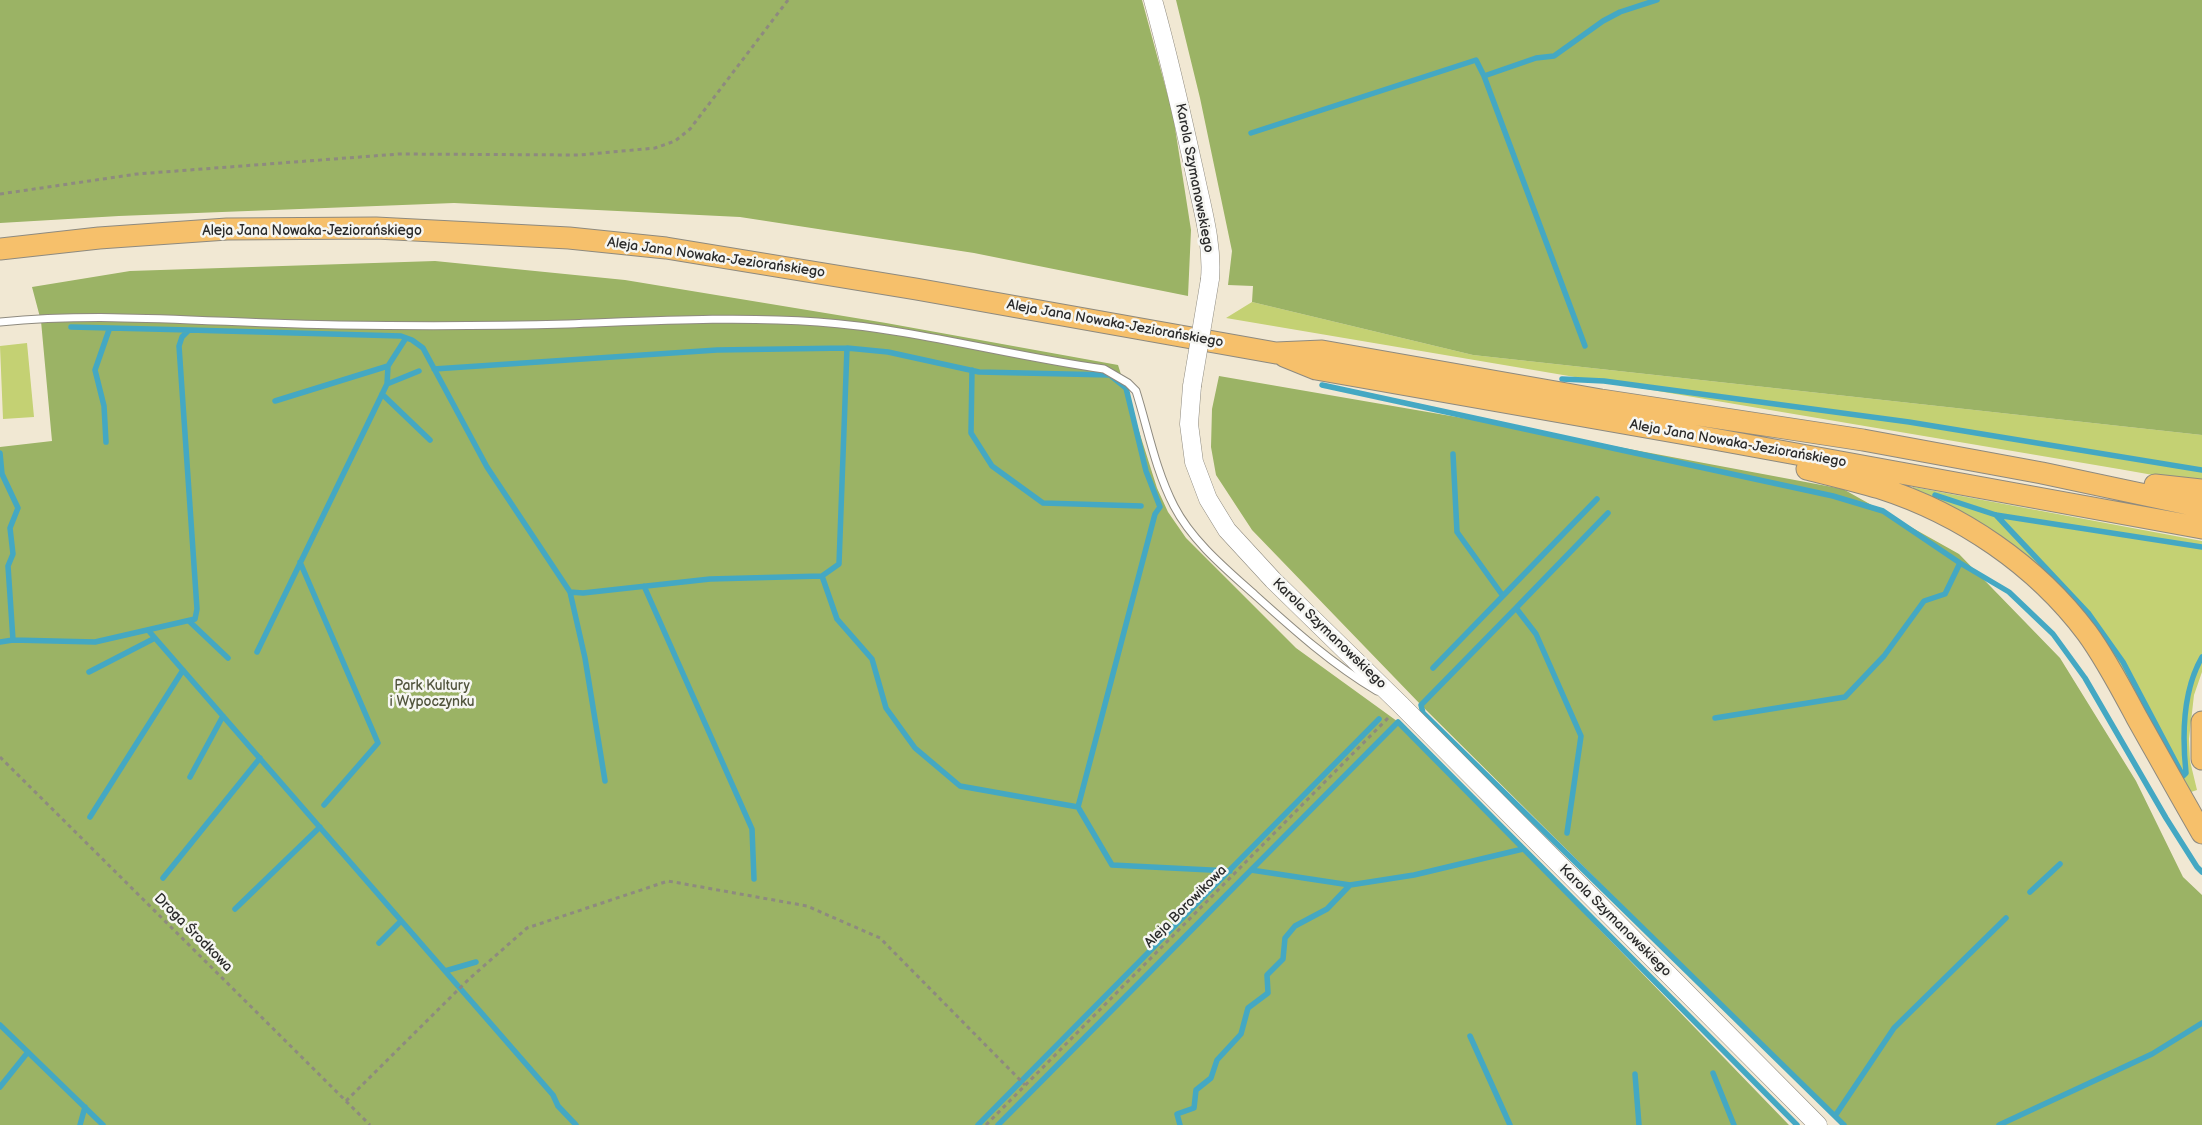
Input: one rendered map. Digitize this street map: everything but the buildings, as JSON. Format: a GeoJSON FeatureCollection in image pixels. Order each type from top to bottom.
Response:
{"type":"FeatureCollection","features":[{"type":"Feature","properties":{"kind":"main road","name":"Aleja Jana Nowaka-Jeziorańskiego"},"geometry":{"type":"LineString","coordinates":[[0,249],[99,238],[236,229],[376,228],[569,238],[666,248],[926,291],[1276,353],[1316,369],[2202,528]]}},
{"type":"Feature","properties":{"kind":"main road","name":"Aleja Jana Nowaka-Jeziorańskiego"},"geometry":{"type":"LineString","coordinates":[[1276,353],[1322,351],[1600,400],[1862,440],[2042,472],[2202,507]]}},
{"type":"Feature","properties":{"kind":"main road"},"geometry":{"type":"LineString","coordinates":[[1714,439],[1806,468],[1880,488],[1927,506],[1978,533],[2030,571],[2060,601],[2088,634],[2122,689],[2202,834]]}},
{"type":"Feature","properties":{"kind":"main road"},"geometry":{"type":"LineString","coordinates":[[2042,472],[2202,490]]}},
{"type":"Feature","properties":{"kind":"main road"},"geometry":{"type":"LineString","coordinates":[[2202,722],[2202,759]]}},
{"type":"Feature","properties":{"kind":"street","name":"Karola Szymanowskiego"},"geometry":{"type":"LineString","coordinates":[[1152,0],[1174,79],[1210,251],[1210,279],[1189,415],[1191,445],[1199,478],[1217,516],[1243,549],[1401,705],[1818,1125]]}},
{"type":"Feature","properties":{"kind":"lane"},"geometry":{"type":"LineString","coordinates":[[0,322],[40,319],[141,317],[336,325],[504,326],[662,321],[817,322],[928,336],[1104,370],[1128,383],[1136,391],[1161,476],[1175,508],[1196,536],[1221,564],[1314,648],[1353,676],[1401,705]]}},
{"type":"Feature","properties":{"kind":"path"},"geometry":{"type":"LineString","coordinates":[[0,194],[166,171],[399,154],[580,155],[655,148],[675,141],[690,130],[788,0]]}},
{"type":"Feature","properties":{"kind":"path","name":"Aleja Borowikowa"},"geometry":{"type":"LineString","coordinates":[[986,1125],[1401,705]]}},
{"type":"Feature","properties":{"kind":"path","name":"Droga Środkowa"},"geometry":{"type":"LineString","coordinates":[[0,757],[370,1125]]}},
{"type":"Feature","properties":{"kind":"path"},"geometry":{"type":"LineString","coordinates":[[346,1101],[468,979],[527,928],[668,881],[807,906],[880,938],[1025,1085]]}},
{"type":"Feature","properties":{"kind":"green space"},"geometry":{"type":"Polygon","coordinates":[[[0,0],[1142,0],[1173,115],[1191,230],[1188,296],[974,253],[740,217],[454,203],[119,216],[0,223],[0,0]]]}},
{"type":"Feature","properties":{"kind":"green space"},"geometry":{"type":"Polygon","coordinates":[[[1176,0],[2202,0],[2202,435],[1473,355],[1252,302],[1253,286],[1228,285],[1232,251],[1200,98],[1176,0]]]}},
{"type":"Feature","properties":{"kind":"green space","name":"Park Kultury i Wypoczynku"},"geometry":{"type":"Polygon","coordinates":[[[435,261],[625,280],[886,323],[1118,365],[1157,488],[1168,512],[1186,538],[1296,648],[1401,724],[1789,1125],[0,1125],[0,447],[52,441],[41,321],[32,287],[130,271],[435,261]]]}},
{"type":"Feature","properties":{"kind":"green space"},"geometry":{"type":"Polygon","coordinates":[[[1252,302],[1473,355],[2202,435],[2202,479],[2170,478],[1226,318],[1252,302]]]}},
{"type":"Feature","properties":{"kind":"green space"},"geometry":{"type":"Polygon","coordinates":[[[27,343],[34,417],[3,419],[0,346],[27,343]]]}},
{"type":"Feature","properties":{"kind":"green space"},"geometry":{"type":"Polygon","coordinates":[[[1219,376],[1474,420],[1843,489],[1959,554],[2060,658],[2136,781],[2183,877],[2202,895],[2202,1125],[1844,1125],[1421,705],[1252,530],[1216,475],[1211,447],[1212,409],[1219,376]]]}},
{"type":"Feature","properties":{"kind":"green space"},"geometry":{"type":"Polygon","coordinates":[[[1913,487],[2202,541],[2202,672],[2194,695],[2189,739],[2190,761],[2197,790],[2188,793],[2094,631],[1912,490],[1913,487]]]}},
{"type":"Feature","properties":{"kind":"waterway"},"geometry":{"type":"LineString","coordinates":[[1251,133],[1476,60],[1484,76],[1536,58],[1554,56],[1603,21],[1620,12],[1657,0]]}},
{"type":"Feature","properties":{"kind":"waterway"},"geometry":{"type":"LineString","coordinates":[[1484,76],[1585,346]]}},
{"type":"Feature","properties":{"kind":"waterway"},"geometry":{"type":"LineString","coordinates":[[71,327],[189,330]]}},
{"type":"Feature","properties":{"kind":"waterway"},"geometry":{"type":"LineString","coordinates":[[106,442],[104,406],[95,370],[109,330]]}},
{"type":"Feature","properties":{"kind":"waterway"},"geometry":{"type":"LineString","coordinates":[[0,642],[13,640],[95,642],[195,619],[197,609],[179,346],[182,337],[189,330],[401,336],[412,340],[423,348],[487,467],[570,592],[583,593],[710,579],[822,576],[839,564],[847,348]]}},
{"type":"Feature","properties":{"kind":"waterway"},"geometry":{"type":"LineString","coordinates":[[257,652],[387,384],[388,366],[406,338]]}},
{"type":"Feature","properties":{"kind":"waterway"},"geometry":{"type":"LineString","coordinates":[[434,369],[717,350],[847,348],[888,352],[979,372],[1110,375],[1126,388],[1146,471],[1160,507],[1155,514],[1078,807],[1112,865],[1230,871]]}},
{"type":"Feature","properties":{"kind":"waterway"},"geometry":{"type":"LineString","coordinates":[[275,401],[388,366]]}},
{"type":"Feature","properties":{"kind":"waterway"},"geometry":{"type":"LineString","coordinates":[[972,370],[971,433],[992,466],[1043,503],[1141,506]]}},
{"type":"Feature","properties":{"kind":"waterway"},"geometry":{"type":"LineString","coordinates":[[387,384],[419,371]]}},
{"type":"Feature","properties":{"kind":"waterway"},"geometry":{"type":"LineString","coordinates":[[1562,379],[1604,381],[1909,422],[2202,470]]}},
{"type":"Feature","properties":{"kind":"waterway"},"geometry":{"type":"LineString","coordinates":[[1322,385],[1833,496],[1883,511],[1960,563],[2009,592],[2053,634],[2085,678],[2166,818],[2202,872]]}},
{"type":"Feature","properties":{"kind":"waterway"},"geometry":{"type":"LineString","coordinates":[[382,394],[430,440]]}},
{"type":"Feature","properties":{"kind":"waterway"},"geometry":{"type":"LineString","coordinates":[[0,453],[2,474],[18,508],[10,528],[13,554],[8,566],[13,640]]}},
{"type":"Feature","properties":{"kind":"waterway"},"geometry":{"type":"LineString","coordinates":[[1453,454],[1457,532],[1503,596]]}},
{"type":"Feature","properties":{"kind":"waterway"},"geometry":{"type":"LineString","coordinates":[[1935,495],[1996,515],[2202,547]]}},
{"type":"Feature","properties":{"kind":"waterway"},"geometry":{"type":"LineString","coordinates":[[1433,668],[1597,499]]}},
{"type":"Feature","properties":{"kind":"waterway"},"geometry":{"type":"LineString","coordinates":[[1516,608],[1608,513]]}},
{"type":"Feature","properties":{"kind":"waterway"},"geometry":{"type":"LineString","coordinates":[[1996,515],[2089,614],[2123,662],[2183,776],[2186,773],[2185,713],[2191,684],[2202,657]]}},
{"type":"Feature","properties":{"kind":"waterway"},"geometry":{"type":"LineString","coordinates":[[300,562],[378,743],[324,805]]}},
{"type":"Feature","properties":{"kind":"waterway"},"geometry":{"type":"LineString","coordinates":[[1715,718],[1845,697],[1884,656],[1924,601],[1945,594],[1960,563]]}},
{"type":"Feature","properties":{"kind":"waterway"},"geometry":{"type":"LineString","coordinates":[[822,576],[837,619],[872,659],[886,708],[915,748],[960,786],[1078,807]]}},
{"type":"Feature","properties":{"kind":"waterway"},"geometry":{"type":"LineString","coordinates":[[644,586],[752,829],[754,879]]}},
{"type":"Feature","properties":{"kind":"waterway"},"geometry":{"type":"LineString","coordinates":[[570,592],[585,658],[605,781]]}},
{"type":"Feature","properties":{"kind":"waterway"},"geometry":{"type":"LineString","coordinates":[[1567,833],[1581,736],[1536,634],[1516,608],[1421,705],[1423,713],[1844,1125]]}},
{"type":"Feature","properties":{"kind":"waterway"},"geometry":{"type":"LineString","coordinates":[[189,621],[228,658]]}},
{"type":"Feature","properties":{"kind":"waterway"},"geometry":{"type":"LineString","coordinates":[[148,630],[553,1095],[558,1106],[576,1125]]}},
{"type":"Feature","properties":{"kind":"waterway"},"geometry":{"type":"LineString","coordinates":[[89,672],[155,638]]}},
{"type":"Feature","properties":{"kind":"waterway"},"geometry":{"type":"LineString","coordinates":[[90,817],[183,670]]}},
{"type":"Feature","properties":{"kind":"waterway"},"geometry":{"type":"LineString","coordinates":[[190,777],[223,716]]}},
{"type":"Feature","properties":{"kind":"waterway"},"geometry":{"type":"LineString","coordinates":[[978,1125],[1379,719]]}},
{"type":"Feature","properties":{"kind":"waterway"},"geometry":{"type":"LineString","coordinates":[[998,1125],[1398,722],[1797,1125]]}},
{"type":"Feature","properties":{"kind":"waterway"},"geometry":{"type":"LineString","coordinates":[[163,878],[260,758]]}},
{"type":"Feature","properties":{"kind":"waterway"},"geometry":{"type":"LineString","coordinates":[[235,909],[320,827]]}},
{"type":"Feature","properties":{"kind":"waterway"},"geometry":{"type":"LineString","coordinates":[[1180,1125],[1177,1114],[1194,1108],[1196,1090],[1211,1078],[1217,1060],[1241,1034],[1248,1008],[1268,993],[1267,975],[1283,959],[1285,938],[1295,926],[1327,909],[1350,885],[1414,875],[1523,849]]}},
{"type":"Feature","properties":{"kind":"waterway"},"geometry":{"type":"LineString","coordinates":[[2030,892],[2060,864]]}},
{"type":"Feature","properties":{"kind":"waterway"},"geometry":{"type":"LineString","coordinates":[[1251,870],[1350,885]]}},
{"type":"Feature","properties":{"kind":"waterway"},"geometry":{"type":"LineString","coordinates":[[1835,1116],[1894,1028],[2006,918]]}},
{"type":"Feature","properties":{"kind":"waterway"},"geometry":{"type":"LineString","coordinates":[[379,943],[401,921]]}},
{"type":"Feature","properties":{"kind":"waterway"},"geometry":{"type":"LineString","coordinates":[[445,971],[476,962]]}},
{"type":"Feature","properties":{"kind":"waterway"},"geometry":{"type":"LineString","coordinates":[[1999,1125],[2152,1054],[2202,1023]]}},
{"type":"Feature","properties":{"kind":"waterway"},"geometry":{"type":"LineString","coordinates":[[0,1025],[103,1125]]}},
{"type":"Feature","properties":{"kind":"waterway"},"geometry":{"type":"LineString","coordinates":[[1470,1036],[1510,1125]]}},
{"type":"Feature","properties":{"kind":"waterway"},"geometry":{"type":"LineString","coordinates":[[0,1087],[28,1052]]}},
{"type":"Feature","properties":{"kind":"waterway"},"geometry":{"type":"LineString","coordinates":[[1713,1073],[1734,1125]]}},
{"type":"Feature","properties":{"kind":"waterway"},"geometry":{"type":"LineString","coordinates":[[1635,1074],[1639,1125]]}},
{"type":"Feature","properties":{"kind":"waterway"},"geometry":{"type":"LineString","coordinates":[[80,1125],[85,1107]]}}]}
